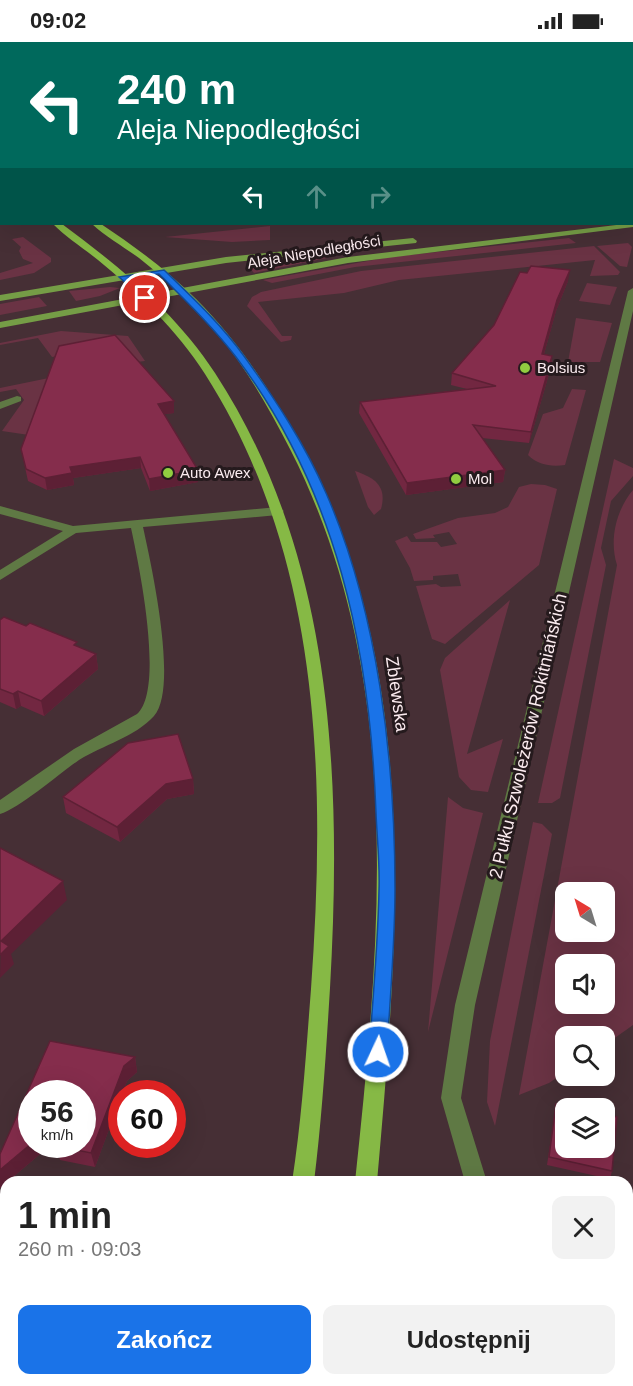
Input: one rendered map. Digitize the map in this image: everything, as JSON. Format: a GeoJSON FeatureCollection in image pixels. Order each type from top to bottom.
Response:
{"type":"FeatureCollection","features":[{"type":"Feature","properties":{"kind":"main road"},"geometry":{"type":"LineString","coordinates":[[58,225],[123,277],[145,298],[165,318],[210,374],[251,444],[295,561],[321,692],[328,871],[309,1139],[304,1176]]}},
{"type":"Feature","properties":{"kind":"main road","name":"Zblewska"},"geometry":{"type":"LineString","coordinates":[[97,225],[161,271],[226,340],[263,388],[321,493],[349,576],[372,671],[382,769],[387,889],[377,1076],[367,1176]]}},
{"type":"Feature","properties":{"kind":"street","name":"Aleja Niepodległości"},"geometry":{"type":"LineString","coordinates":[[450,237],[598,225]]}},
{"type":"Feature","properties":{"kind":"street","name":"Aleja Niepodległości"},"geometry":{"type":"LineString","coordinates":[[0,325],[383,255],[623,225]]}},
{"type":"Feature","properties":{"kind":"street","name":"Aleja Niepodległości"},"geometry":{"type":"LineString","coordinates":[[0,298],[257,256],[427,239]]}},
{"type":"Feature","properties":{"kind":"street","name":"2 Pułku Szwoleżerów Rokitniańskich"},"geometry":{"type":"LineString","coordinates":[[474,1176],[451,1098],[465,1005],[633,291]]}},
{"type":"Feature","properties":{"kind":"street"},"geometry":{"type":"LineString","coordinates":[[0,406],[17,399]]}},
{"type":"Feature","properties":{"kind":"street"},"geometry":{"type":"LineString","coordinates":[[0,510],[73,530],[137,526],[278,511]]}},
{"type":"Feature","properties":{"kind":"street"},"geometry":{"type":"LineString","coordinates":[[0,808],[80,753],[122,731],[152,710],[158,691],[154,630],[137,526]]}},
{"type":"Feature","properties":{"kind":"street"},"geometry":{"type":"LineString","coordinates":[[0,576],[73,530]]}},
{"type":"Feature","properties":{"kind":"shaded area"},"geometry":{"type":"Polygon","coordinates":[[[270,226],[270,240],[232,242],[165,237],[270,226]]]}},
{"type":"Feature","properties":{"kind":"shaded area"},"geometry":{"type":"Polygon","coordinates":[[[23,237],[51,258],[51,262],[34,273],[0,280],[0,273],[33,263],[23,259],[19,251],[21,247],[12,239],[23,237]]]}},
{"type":"Feature","properties":{"kind":"shaded area"},"geometry":{"type":"Polygon","coordinates":[[[569,238],[576,243],[355,267],[272,283],[263,280],[390,257],[569,238]]]}},
{"type":"Feature","properties":{"kind":"shaded area"},"geometry":{"type":"Polygon","coordinates":[[[628,243],[632,247],[627,267],[620,266],[597,246],[628,243]]]}},
{"type":"Feature","properties":{"kind":"shaded area"},"geometry":{"type":"Polygon","coordinates":[[[594,246],[620,272],[618,275],[590,276],[595,260],[399,280],[344,293],[258,302],[282,336],[292,336],[291,340],[281,342],[247,306],[252,297],[261,292],[361,271],[594,246]]]}},
{"type":"Feature","properties":{"kind":"shaded area"},"geometry":{"type":"Polygon","coordinates":[[[323,257],[327,258],[254,273],[247,265],[323,257]]]}},
{"type":"Feature","properties":{"kind":"shaded area"},"geometry":{"type":"Polygon","coordinates":[[[587,283],[617,287],[610,305],[579,301],[587,283]]]}},
{"type":"Feature","properties":{"kind":"shaded area"},"geometry":{"type":"Polygon","coordinates":[[[120,288],[100,296],[76,301],[69,291],[120,288]]]}},
{"type":"Feature","properties":{"kind":"shaded area"},"geometry":{"type":"Polygon","coordinates":[[[39,297],[47,306],[0,315],[0,304],[39,297]]]}},
{"type":"Feature","properties":{"kind":"shaded area"},"geometry":{"type":"Polygon","coordinates":[[[576,318],[612,323],[600,362],[568,362],[576,318]]]}},
{"type":"Feature","properties":{"kind":"shaded area"},"geometry":{"type":"Polygon","coordinates":[[[61,331],[128,336],[145,361],[94,367],[117,345],[52,357],[38,338],[0,345],[0,343],[61,331]]]}},
{"type":"Feature","properties":{"kind":"shaded area"},"geometry":{"type":"Polygon","coordinates":[[[78,372],[29,435],[2,431],[24,400],[16,389],[0,392],[0,388],[78,372]]]}},
{"type":"Feature","properties":{"kind":"shaded area"},"geometry":{"type":"Polygon","coordinates":[[[572,389],[586,390],[565,465],[540,463],[528,455],[543,414],[563,408],[572,389]]]}},
{"type":"Feature","properties":{"kind":"shaded area"},"geometry":{"type":"Polygon","coordinates":[[[614,459],[633,468],[633,476],[611,501],[601,548],[606,565],[560,798],[552,803],[538,803],[614,459]]]}},
{"type":"Feature","properties":{"kind":"shaded area"},"geometry":{"type":"Polygon","coordinates":[[[355,471],[374,480],[381,489],[381,509],[374,515],[368,507],[355,471]]]}},
{"type":"Feature","properties":{"kind":"shaded area"},"geometry":{"type":"Polygon","coordinates":[[[531,484],[557,489],[539,565],[445,644],[432,639],[416,586],[436,584],[441,587],[461,586],[458,574],[433,576],[433,580],[414,581],[410,568],[395,541],[407,536],[411,542],[437,542],[441,547],[457,544],[449,532],[433,535],[435,538],[416,539],[413,534],[458,518],[495,513],[508,507],[519,487],[531,484]]]}},
{"type":"Feature","properties":{"kind":"shaded area"},"geometry":{"type":"Polygon","coordinates":[[[633,490],[633,1025],[615,1038],[615,1026],[555,1026],[555,1079],[519,1095],[555,900],[555,942],[615,942],[615,882],[558,882],[617,565],[614,536],[622,507],[633,490]]]}},
{"type":"Feature","properties":{"kind":"shaded area"},"geometry":{"type":"Polygon","coordinates":[[[510,600],[467,754],[503,739],[488,792],[471,790],[459,777],[440,670],[445,658],[510,600]]]}},
{"type":"Feature","properties":{"kind":"shaded area"},"geometry":{"type":"Polygon","coordinates":[[[448,797],[463,808],[483,813],[428,1032],[448,797]]]}},
{"type":"Feature","properties":{"kind":"shaded area"},"geometry":{"type":"Polygon","coordinates":[[[533,822],[542,824],[552,834],[495,1126],[487,1102],[490,1041],[533,822]]]}},
{"type":"Feature","properties":{"kind":"building"},"geometry":{"type":"Polygon","coordinates":[[[531,266],[570,270],[557,300],[542,354],[552,356],[531,432],[473,425],[505,470],[407,483],[360,402],[496,386],[452,373],[494,325],[520,272],[527,273],[531,266]]]}},
{"type":"Feature","properties":{"kind":"building"},"geometry":{"type":"Polygon","coordinates":[[[115,335],[174,401],[158,404],[198,470],[149,479],[140,457],[70,467],[72,473],[45,478],[26,469],[21,449],[59,346],[115,335]]]}},
{"type":"Feature","properties":{"kind":"building"},"geometry":{"type":"Polygon","coordinates":[[[4,617],[26,626],[30,623],[77,642],[74,645],[96,654],[41,701],[18,691],[13,694],[0,689],[0,620],[4,617]]]}},
{"type":"Feature","properties":{"kind":"building"},"geometry":{"type":"Polygon","coordinates":[[[178,734],[193,779],[166,784],[117,827],[63,797],[128,743],[178,734]]]}},
{"type":"Feature","properties":{"kind":"building"},"geometry":{"type":"Polygon","coordinates":[[[0,848],[63,881],[1,941],[9,946],[0,955],[0,848]]]}},
{"type":"Feature","properties":{"kind":"building"},"geometry":{"type":"Polygon","coordinates":[[[50,1041],[135,1057],[124,1066],[119,1080],[108,1080],[108,1108],[96,1140],[96,1080],[33,1080],[50,1041]]]}},
{"type":"Feature","properties":{"kind":"building"},"geometry":{"type":"Polygon","coordinates":[[[555,1112],[555,1158],[613,1158],[612,1171],[549,1157],[555,1112]]]}},
{"type":"Feature","properties":{"kind":"building"},"geometry":{"type":"Polygon","coordinates":[[[18,1113],[18,1155],[0,1170],[0,1154],[18,1113]]]}},
{"type":"Feature","properties":{"kind":"place","name":"Bolsius"},"geometry":{"type":"Point","coordinates":[525,368]}},
{"type":"Feature","properties":{"kind":"place","name":"Auto Awex"},"geometry":{"type":"Point","coordinates":[168,473]}},
{"type":"Feature","properties":{"kind":"place","name":"Mol"},"geometry":{"type":"Point","coordinates":[456,479]}},
{"type":"Feature","properties":{"kind":"route"},"geometry":{"type":"LineString","coordinates":[[145,298],[123,277],[161,271],[201,311],[240,356],[263,388],[321,493],[349,576],[372,671],[382,769],[387,889],[378,1052]]}}]}
